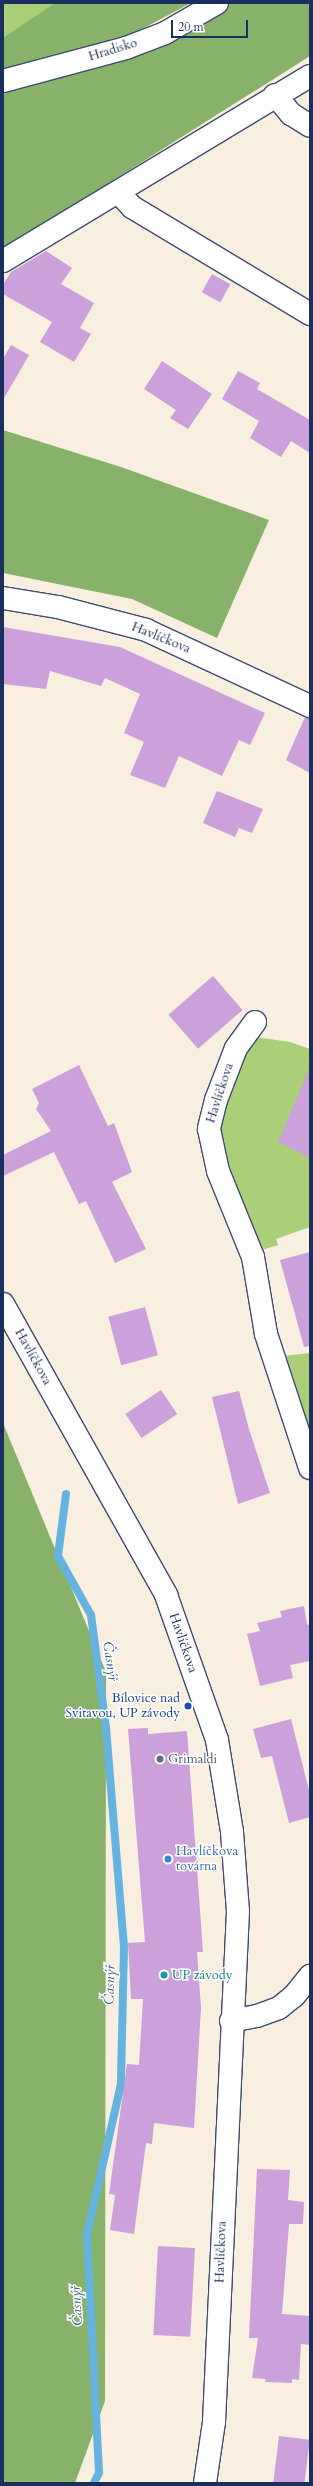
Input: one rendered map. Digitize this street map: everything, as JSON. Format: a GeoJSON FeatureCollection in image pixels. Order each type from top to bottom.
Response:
{"type":"FeatureCollection","features":[{"type":"Feature","properties":{"kind":"main road","name":"Hradisko"},"geometry":{"type":"LineString","coordinates":[[3,80],[126,48],[165,33],[217,3]]}},
{"type":"Feature","properties":{"kind":"main road"},"geometry":{"type":"LineString","coordinates":[[3,261],[275,95],[310,76]]}},
{"type":"Feature","properties":{"kind":"main road"},"geometry":{"type":"LineString","coordinates":[[275,95],[291,114],[310,126]]}},
{"type":"Feature","properties":{"kind":"main road"},"geometry":{"type":"LineString","coordinates":[[118,192],[132,207],[310,314]]}},
{"type":"Feature","properties":{"kind":"main road","name":"Havlíčkova"},"geometry":{"type":"LineString","coordinates":[[3,598],[109,618],[146,630],[310,706]]}},
{"type":"Feature","properties":{"kind":"main road","name":"Havlíčkova"},"geometry":{"type":"LineString","coordinates":[[255,1022],[236,1048],[216,1100],[209,1129],[218,1171],[253,1257],[266,1334],[310,1468]]}},
{"type":"Feature","properties":{"kind":"main road","name":"Havlíčkova"},"geometry":{"type":"LineString","coordinates":[[3,1304],[166,1595],[217,1740],[232,1832],[238,1910],[231,2021],[214,2422],[205,2483]]}},
{"type":"Feature","properties":{"kind":"main road"},"geometry":{"type":"LineString","coordinates":[[231,2021],[257,2016],[279,2008],[294,1996],[310,1976]]}},
{"type":"Feature","properties":{"kind":"green space"},"geometry":{"type":"Polygon","coordinates":[[[3,3],[81,3],[3,51],[3,3]]]}},
{"type":"Feature","properties":{"kind":"green space"},"geometry":{"type":"Polygon","coordinates":[[[55,3],[191,3],[125,38],[3,70],[3,38],[55,3]]]}},
{"type":"Feature","properties":{"kind":"green space"},"geometry":{"type":"Polygon","coordinates":[[[231,3],[310,3],[310,56],[3,250],[3,89],[128,55],[231,3]]]}},
{"type":"Feature","properties":{"kind":"green space"},"geometry":{"type":"Polygon","coordinates":[[[3,430],[121,467],[269,520],[217,638],[132,599],[3,573],[3,430]]]}},
{"type":"Feature","properties":{"kind":"green space"},"geometry":{"type":"Polygon","coordinates":[[[249,1036],[290,1042],[310,1049],[310,1227],[276,1239],[278,1245],[262,1250],[219,1145],[213,1124],[249,1036]]]}},
{"type":"Feature","properties":{"kind":"green space"},"geometry":{"type":"Polygon","coordinates":[[[310,1353],[310,1446],[283,1356],[310,1353]]]}},
{"type":"Feature","properties":{"kind":"green space"},"geometry":{"type":"Polygon","coordinates":[[[3,1423],[106,1672],[105,2401],[75,2483],[3,2483],[3,1423]]]}},
{"type":"Feature","properties":{"kind":"building"},"geometry":{"type":"Polygon","coordinates":[[[46,251],[72,268],[61,284],[94,303],[80,328],[91,334],[74,362],[40,342],[52,322],[3,294],[3,285],[11,272],[46,251]]]}},
{"type":"Feature","properties":{"kind":"building"},"geometry":{"type":"Polygon","coordinates":[[[212,274],[230,284],[220,303],[202,292],[212,274]]]}},
{"type":"Feature","properties":{"kind":"building"},"geometry":{"type":"Polygon","coordinates":[[[11,345],[29,355],[3,400],[3,359],[11,345]]]}},
{"type":"Feature","properties":{"kind":"building"},"geometry":{"type":"Polygon","coordinates":[[[162,361],[212,394],[188,429],[170,418],[176,410],[144,389],[162,361]]]}},
{"type":"Feature","properties":{"kind":"building"},"geometry":{"type":"Polygon","coordinates":[[[238,371],[260,383],[257,389],[310,420],[310,453],[291,441],[281,457],[250,438],[259,421],[222,399],[238,371]]]}},
{"type":"Feature","properties":{"kind":"building"},"geometry":{"type":"Polygon","coordinates":[[[3,627],[120,647],[265,713],[250,745],[239,740],[222,776],[179,756],[165,788],[130,775],[144,742],[124,733],[140,694],[105,678],[101,686],[50,671],[46,689],[3,684],[3,627]]]}},
{"type":"Feature","properties":{"kind":"building"},"geometry":{"type":"Polygon","coordinates":[[[305,717],[310,718],[310,773],[286,760],[305,717]]]}},
{"type":"Feature","properties":{"kind":"building"},"geometry":{"type":"Polygon","coordinates":[[[217,791],[263,809],[252,833],[239,828],[235,837],[203,823],[217,791]]]}},
{"type":"Feature","properties":{"kind":"building"},"geometry":{"type":"Polygon","coordinates":[[[213,976],[243,1010],[198,1049],[168,1015],[213,976]]]}},
{"type":"Feature","properties":{"kind":"building"},"geometry":{"type":"Polygon","coordinates":[[[79,1065],[108,1126],[114,1123],[132,1172],[112,1182],[146,1249],[115,1263],[86,1201],[79,1204],[54,1152],[3,1176],[3,1155],[51,1131],[36,1109],[39,1103],[32,1089],[79,1065]]]}},
{"type":"Feature","properties":{"kind":"building"},"geometry":{"type":"Polygon","coordinates":[[[310,1067],[310,1158],[278,1142],[310,1067]]]}},
{"type":"Feature","properties":{"kind":"building"},"geometry":{"type":"Polygon","coordinates":[[[310,1252],[310,1346],[304,1347],[280,1260],[310,1252]]]}},
{"type":"Feature","properties":{"kind":"building"},"geometry":{"type":"Polygon","coordinates":[[[145,1307],[158,1355],[121,1365],[108,1317],[145,1307]]]}},
{"type":"Feature","properties":{"kind":"building"},"geometry":{"type":"Polygon","coordinates":[[[161,1390],[177,1414],[142,1438],[125,1414],[161,1390]]]}},
{"type":"Feature","properties":{"kind":"building"},"geometry":{"type":"Polygon","coordinates":[[[239,1391],[249,1429],[270,1493],[238,1504],[212,1397],[239,1391]]]}},
{"type":"Feature","properties":{"kind":"building"},"geometry":{"type":"Polygon","coordinates":[[[304,1606],[307,1625],[310,1624],[310,1661],[290,1665],[293,1678],[260,1686],[247,1634],[260,1631],[257,1623],[282,1617],[280,1611],[304,1606]]]}},
{"type":"Feature","properties":{"kind":"building"},"geometry":{"type":"Polygon","coordinates":[[[291,1719],[310,1794],[310,1817],[289,1823],[272,1756],[261,1758],[253,1729],[291,1719]]]}},
{"type":"Feature","properties":{"kind":"building","name":"UP závody"},"geometry":{"type":"Polygon","coordinates":[[[148,1728],[148,1734],[187,1731],[203,1952],[197,1952],[201,2008],[194,2128],[154,2123],[152,2144],[146,2143],[134,2234],[110,2230],[115,2195],[109,2194],[127,2064],[139,2065],[143,1999],[131,1999],[128,1943],[145,1942],[128,1729],[148,1728]]]}},
{"type":"Feature","properties":{"kind":"building"},"geometry":{"type":"Polygon","coordinates":[[[257,2169],[290,2170],[288,2200],[304,2202],[303,2224],[289,2224],[282,2314],[310,2316],[310,2345],[301,2344],[299,2380],[292,2379],[292,2383],[265,2382],[266,2379],[252,2378],[258,2338],[249,2338],[257,2169]]]}},
{"type":"Feature","properties":{"kind":"building"},"geometry":{"type":"Polygon","coordinates":[[[158,2246],[195,2248],[190,2337],[153,2335],[158,2246]]]}},
{"type":"Feature","properties":{"kind":"building"},"geometry":{"type":"Polygon","coordinates":[[[279,2436],[310,2440],[304,2483],[273,2483],[279,2436]]]}},
{"type":"Feature","properties":{"kind":"waterway","name":"Časnýř"},"geometry":{"type":"LineString","coordinates":[[66,1494],[58,1556],[91,1615],[106,1728],[124,1947],[121,2084],[87,2235],[99,2473],[94,2483]]}},
{"type":"Feature","properties":{"kind":"place","name":"Bílovice nad Svitavou, UP závody"},"geometry":{"type":"Point","coordinates":[188,1706]}},
{"type":"Feature","properties":{"kind":"place","name":"Grimaldi"},"geometry":{"type":"Point","coordinates":[160,1759]}},
{"type":"Feature","properties":{"kind":"place","name":"Havlíčkova továrna"},"geometry":{"type":"Point","coordinates":[168,1859]}},
{"type":"Feature","properties":{"kind":"place","name":"UP závody"},"geometry":{"type":"Point","coordinates":[164,1975]}}]}
